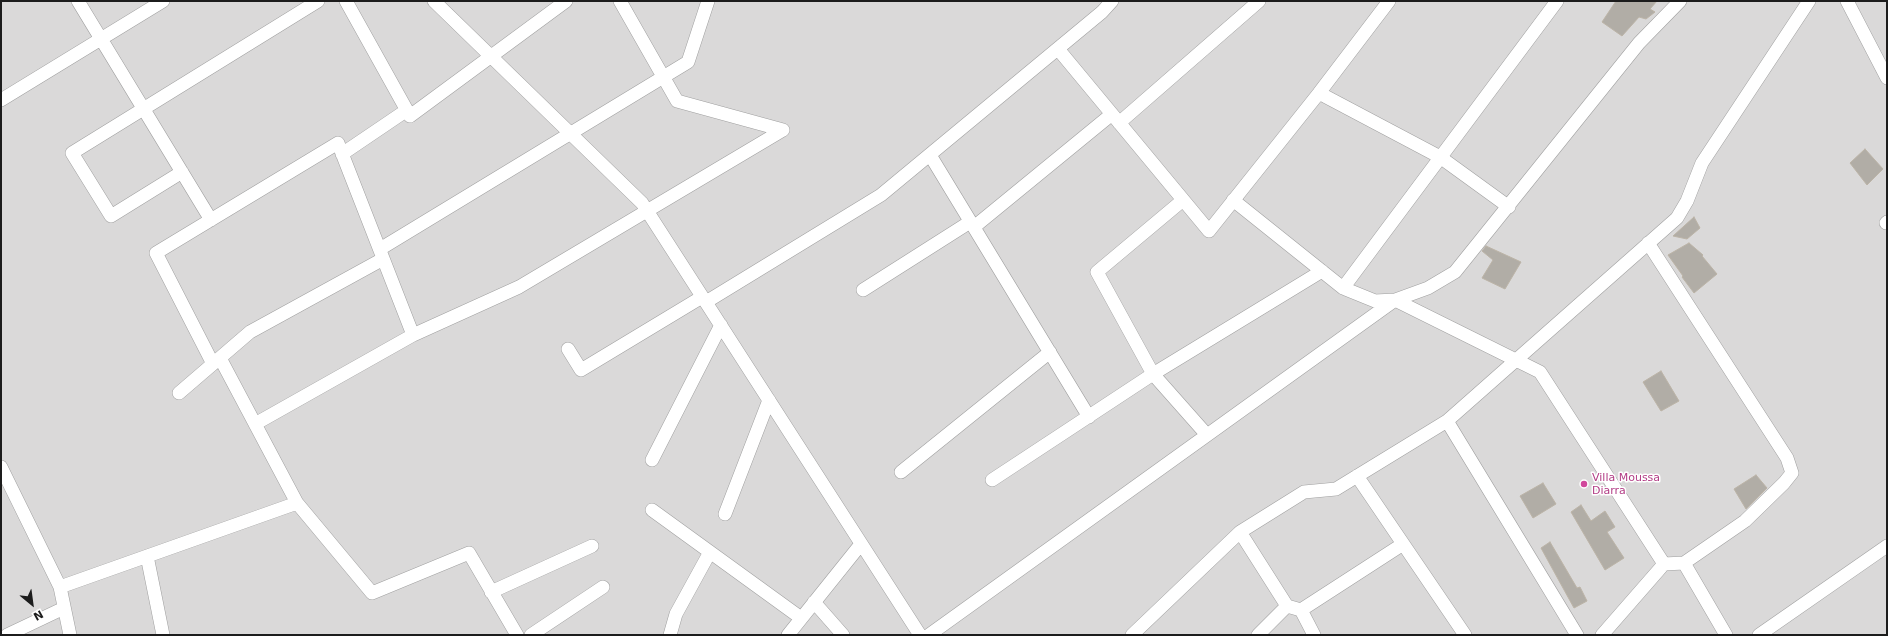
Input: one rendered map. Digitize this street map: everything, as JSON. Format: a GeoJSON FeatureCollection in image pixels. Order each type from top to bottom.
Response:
{"type":"FeatureCollection","features":[{"type":"Feature","properties":{"kind":"street"},"geometry":{"type":"LineString","coordinates":[[78,1],[211,220]]}},
{"type":"Feature","properties":{"kind":"street"},"geometry":{"type":"LineString","coordinates":[[1,100],[163,1]]}},
{"type":"Feature","properties":{"kind":"street"},"geometry":{"type":"LineString","coordinates":[[182,172],[111,216],[72,153],[318,1]]}},
{"type":"Feature","properties":{"kind":"street"},"geometry":{"type":"LineString","coordinates":[[346,1],[410,116],[566,1]]}},
{"type":"Feature","properties":{"kind":"street"},"geometry":{"type":"LineString","coordinates":[[434,1],[642,203],[920,634],[1207,435],[1395,300],[1428,288],[1455,272],[1639,43],[1680,1]]}},
{"type":"Feature","properties":{"kind":"street"},"geometry":{"type":"LineString","coordinates":[[255,424],[413,335],[519,287],[783,130],[676,101],[620,1]]}},
{"type":"Feature","properties":{"kind":"street"},"geometry":{"type":"LineString","coordinates":[[179,393],[250,332],[382,254],[688,62],[708,1]]}},
{"type":"Feature","properties":{"kind":"street"},"geometry":{"type":"LineString","coordinates":[[568,349],[581,370],[882,195],[1102,12],[1112,1]]}},
{"type":"Feature","properties":{"kind":"street"},"geometry":{"type":"LineString","coordinates":[[863,290],[972,224],[1116,118],[1259,1]]}},
{"type":"Feature","properties":{"kind":"street"},"geometry":{"type":"LineString","coordinates":[[1058,49],[1209,231],[1319,93],[1389,1]]}},
{"type":"Feature","properties":{"kind":"street"},"geometry":{"type":"LineString","coordinates":[[1343,288],[1557,1]]}},
{"type":"Feature","properties":{"kind":"street"},"geometry":{"type":"LineString","coordinates":[[1132,635],[1240,532],[1304,492],[1336,489],[1447,421],[1677,218],[1687,201],[1702,163],[1809,1]]}},
{"type":"Feature","properties":{"kind":"street"},"geometry":{"type":"LineString","coordinates":[[1847,1],[1887,78]]}},
{"type":"Feature","properties":{"kind":"street"},"geometry":{"type":"LineString","coordinates":[[1319,93],[1440,157],[1508,207]]}},
{"type":"Feature","properties":{"kind":"street"},"geometry":{"type":"LineString","coordinates":[[342,154],[407,110]]}},
{"type":"Feature","properties":{"kind":"street"},"geometry":{"type":"LineString","coordinates":[[413,335],[338,143],[156,253],[217,361],[255,424],[298,503],[372,593],[469,553],[517,635]]}},
{"type":"Feature","properties":{"kind":"street"},"geometry":{"type":"LineString","coordinates":[[930,155],[1089,417]]}},
{"type":"Feature","properties":{"kind":"street"},"geometry":{"type":"LineString","coordinates":[[1183,200],[1097,272],[1153,374],[1207,435]]}},
{"type":"Feature","properties":{"kind":"street"},"geometry":{"type":"LineString","coordinates":[[1233,200],[1343,288],[1375,301],[1395,300],[1540,372],[1664,564]]}},
{"type":"Feature","properties":{"kind":"street"},"geometry":{"type":"LineString","coordinates":[[1602,635],[1664,564],[1684,563],[1745,521],[1784,483],[1792,473],[1787,458],[1648,243]]}},
{"type":"Feature","properties":{"kind":"street"},"geometry":{"type":"LineString","coordinates":[[992,480],[1153,374],[1322,271]]}},
{"type":"Feature","properties":{"kind":"street"},"geometry":{"type":"LineString","coordinates":[[652,460],[721,325]]}},
{"type":"Feature","properties":{"kind":"street"},"geometry":{"type":"LineString","coordinates":[[901,472],[1050,352]]}},
{"type":"Feature","properties":{"kind":"street"},"geometry":{"type":"LineString","coordinates":[[725,514],[769,400]]}},
{"type":"Feature","properties":{"kind":"street"},"geometry":{"type":"LineString","coordinates":[[1447,421],[1577,635]]}},
{"type":"Feature","properties":{"kind":"street"},"geometry":{"type":"LineString","coordinates":[[1,467],[60,587],[70,635]]}},
{"type":"Feature","properties":{"kind":"street"},"geometry":{"type":"LineString","coordinates":[[1357,476],[1465,635]]}},
{"type":"Feature","properties":{"kind":"street"},"geometry":{"type":"LineString","coordinates":[[60,587],[298,503]]}},
{"type":"Feature","properties":{"kind":"street"},"geometry":{"type":"LineString","coordinates":[[652,510],[801,618]]}},
{"type":"Feature","properties":{"kind":"street"},"geometry":{"type":"LineString","coordinates":[[1240,532],[1287,606],[1301,610],[1314,635]]}},
{"type":"Feature","properties":{"kind":"street"},"geometry":{"type":"LineString","coordinates":[[788,635],[861,544]]}},
{"type":"Feature","properties":{"kind":"street"},"geometry":{"type":"LineString","coordinates":[[1301,610],[1403,544]]}},
{"type":"Feature","properties":{"kind":"street"},"geometry":{"type":"LineString","coordinates":[[492,592],[592,546]]}},
{"type":"Feature","properties":{"kind":"street"},"geometry":{"type":"LineString","coordinates":[[1759,635],[1887,546]]}},
{"type":"Feature","properties":{"kind":"street"},"geometry":{"type":"LineString","coordinates":[[670,635],[676,614],[710,552]]}},
{"type":"Feature","properties":{"kind":"street"},"geometry":{"type":"LineString","coordinates":[[147,556],[163,635]]}},
{"type":"Feature","properties":{"kind":"street"},"geometry":{"type":"LineString","coordinates":[[1684,563],[1726,635]]}},
{"type":"Feature","properties":{"kind":"street"},"geometry":{"type":"LineString","coordinates":[[531,635],[603,587]]}},
{"type":"Feature","properties":{"kind":"street"},"geometry":{"type":"LineString","coordinates":[[814,602],[843,635]]}},
{"type":"Feature","properties":{"kind":"street"},"geometry":{"type":"LineString","coordinates":[[1258,635],[1287,606]]}},
{"type":"Feature","properties":{"kind":"street"},"geometry":{"type":"LineString","coordinates":[[7,635],[64,608]]}},
{"type":"Feature","properties":{"kind":"shaded area"},"geometry":{"type":"Polygon","coordinates":[[[1,1],[1887,1],[1887,635],[1,635],[1,1]]]}},
{"type":"Feature","properties":{"kind":"building"},"geometry":{"type":"Polygon","coordinates":[[[1616,1],[1657,1],[1650,9],[1655,12],[1646,19],[1639,17],[1622,36],[1602,22],[1616,1]]]}},
{"type":"Feature","properties":{"kind":"building"},"geometry":{"type":"Polygon","coordinates":[[[1865,149],[1883,169],[1867,185],[1850,163],[1865,149]]]}},
{"type":"Feature","properties":{"kind":"building"},"geometry":{"type":"Polygon","coordinates":[[[1694,217],[1700,228],[1687,239],[1673,236],[1694,217]]]}},
{"type":"Feature","properties":{"kind":"building"},"geometry":{"type":"Polygon","coordinates":[[[1689,243],[1703,255],[1702,256],[1717,274],[1694,293],[1668,255],[1689,243]]]}},
{"type":"Feature","properties":{"kind":"building"},"geometry":{"type":"Polygon","coordinates":[[[1486,246],[1521,262],[1505,289],[1482,278],[1493,260],[1482,251],[1486,246]]]}},
{"type":"Feature","properties":{"kind":"building"},"geometry":{"type":"Polygon","coordinates":[[[1661,371],[1679,401],[1661,411],[1643,382],[1661,371]]]}},
{"type":"Feature","properties":{"kind":"building"},"geometry":{"type":"Polygon","coordinates":[[[1756,475],[1767,488],[1746,509],[1734,489],[1756,475]]]}},
{"type":"Feature","properties":{"kind":"building"},"geometry":{"type":"Polygon","coordinates":[[[1543,483],[1556,504],[1533,518],[1520,496],[1543,483]]]}},
{"type":"Feature","properties":{"kind":"building"},"geometry":{"type":"Polygon","coordinates":[[[1581,505],[1591,521],[1605,511],[1615,527],[1607,532],[1624,558],[1605,570],[1571,512],[1581,505]]]}},
{"type":"Feature","properties":{"kind":"building"},"geometry":{"type":"Polygon","coordinates":[[[1550,542],[1577,588],[1580,587],[1587,601],[1574,608],[1541,548],[1550,542]]]}},
{"type":"Feature","properties":{"kind":"place","name":"Villa Moussa Diarra"},"geometry":{"type":"Point","coordinates":[1584,484]}}]}
